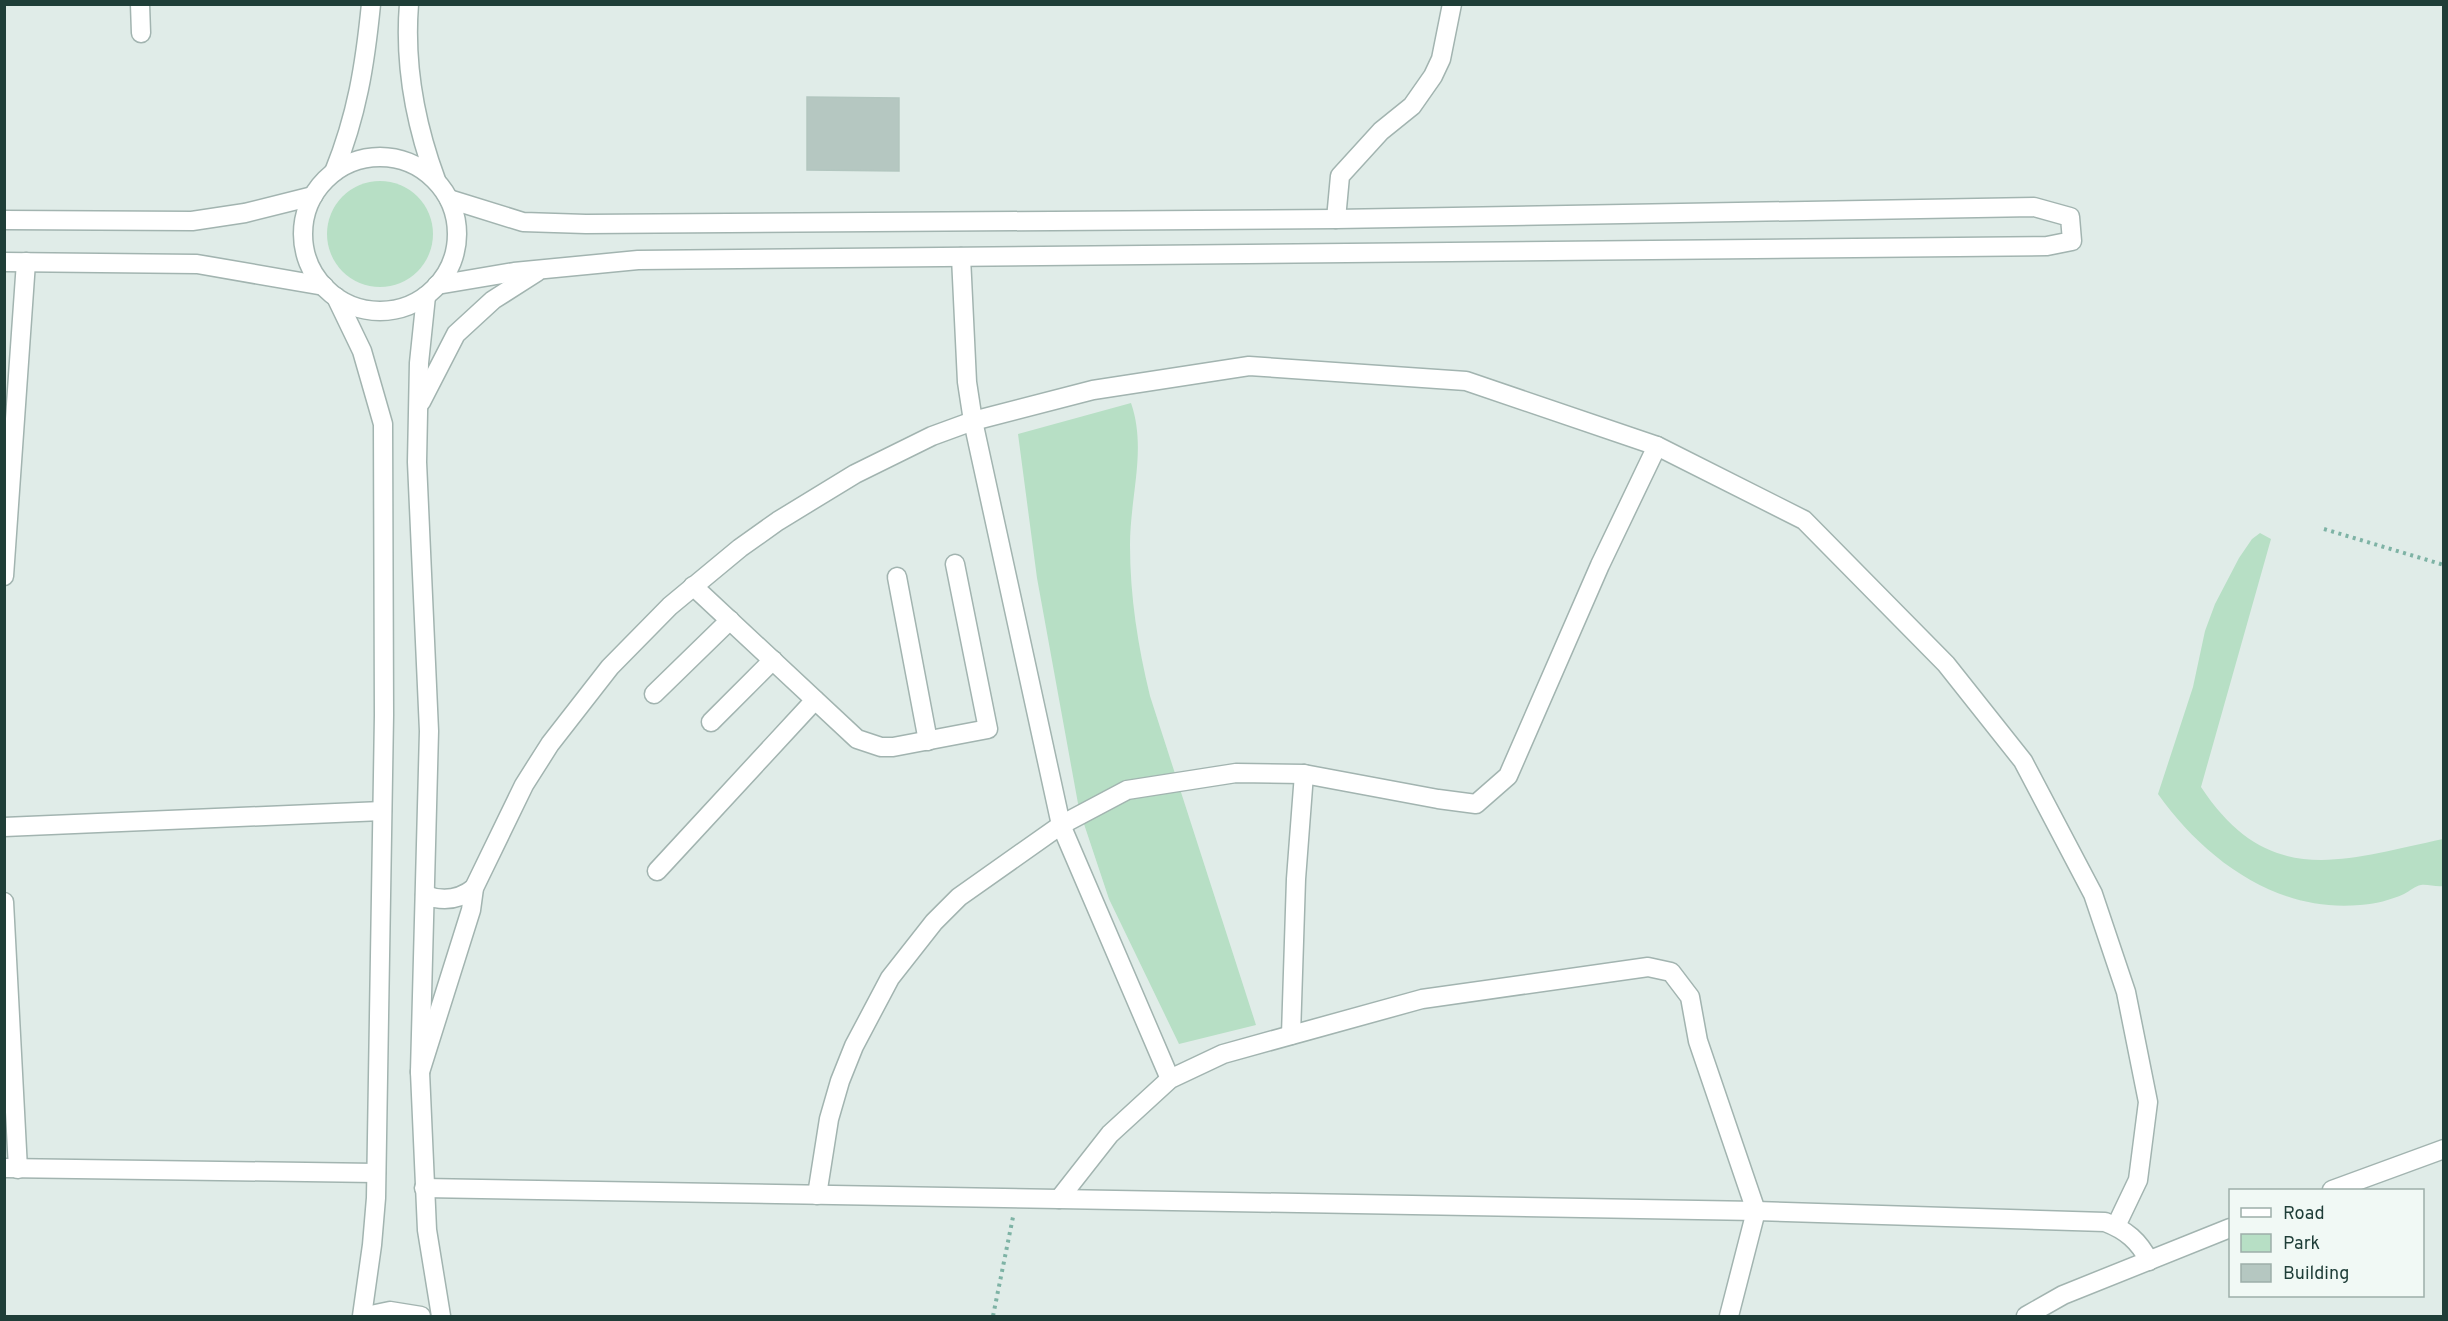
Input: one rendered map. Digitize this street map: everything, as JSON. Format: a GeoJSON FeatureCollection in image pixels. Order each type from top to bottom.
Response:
{"type":"FeatureCollection","features":[{"type":"Feature","properties":{"kind":"street"},"geometry":{"type":"LineString","coordinates":[[140,4],[141,33]]}},
{"type":"Feature","properties":{"kind":"street"},"geometry":{"type":"LineString","coordinates":[[371,4],[365,61],[353,122],[334,172],[313,196],[307,211],[304,243],[314,273],[330,291],[362,351],[383,424],[382,811],[376,1173],[372,1245],[364,1317],[390,1311],[422,1317]]}},
{"type":"Feature","properties":{"kind":"street"},"geometry":{"type":"LineString","coordinates":[[410,4],[408,55],[411,91],[420,134],[437,182]]}},
{"type":"Feature","properties":{"kind":"street"},"geometry":{"type":"LineString","coordinates":[[1336,219],[1340,176],[1381,131],[1412,106],[1433,76],[1441,59],[1452,4]]}},
{"type":"Feature","properties":{"kind":"street"},"geometry":{"type":"LineString","coordinates":[[334,172],[363,158],[379,156],[411,163],[425,171],[437,182],[449,199],[456,219],[457,241],[452,262],[432,290],[419,363],[417,462],[429,731],[420,1072],[424,1188],[431,1264],[441,1317]]}},
{"type":"Feature","properties":{"kind":"street"},"geometry":{"type":"LineString","coordinates":[[4,220],[192,221],[245,213],[313,196]]}},
{"type":"Feature","properties":{"kind":"street"},"geometry":{"type":"LineString","coordinates":[[4,262],[197,264],[330,291],[366,309],[382,311],[398,309],[432,290],[541,269],[638,260],[2047,246],[2072,241],[2070,217],[2034,207],[1336,219],[586,224],[523,222],[449,199]]}},
{"type":"Feature","properties":{"kind":"street"},"geometry":{"type":"LineString","coordinates":[[961,257],[967,382],[973,421],[1061,825],[1170,1078]]}},
{"type":"Feature","properties":{"kind":"street"},"geometry":{"type":"LineString","coordinates":[[4,576],[26,262]]}},
{"type":"Feature","properties":{"kind":"street"},"geometry":{"type":"LineString","coordinates":[[418,406],[456,334],[493,300],[541,269]]}},
{"type":"Feature","properties":{"kind":"street"},"geometry":{"type":"LineString","coordinates":[[420,1072],[471,910],[474,888],[524,785],[550,744],[610,667],[639,636],[693,586],[740,548],[818,496],[893,454],[932,436],[973,421],[1094,390],[1249,366],[1466,381],[1657,446],[1804,520],[1946,664],[2023,761],[2093,894],[2126,992],[2148,1102],[2138,1180],[2116,1226]]}},
{"type":"Feature","properties":{"kind":"street"},"geometry":{"type":"LineString","coordinates":[[817,1195],[829,1119],[840,1082],[854,1046],[890,978],[934,922],[959,897],[1061,825],[1127,790],[1236,773],[1304,774],[1476,804],[1508,776],[1600,565],[1657,446]]}},
{"type":"Feature","properties":{"kind":"street"},"geometry":{"type":"LineString","coordinates":[[693,586],[857,739],[869,744],[893,747],[988,729],[955,564]]}},
{"type":"Feature","properties":{"kind":"street"},"geometry":{"type":"LineString","coordinates":[[897,577],[928,741]]}},
{"type":"Feature","properties":{"kind":"street"},"geometry":{"type":"LineString","coordinates":[[654,694],[730,620]]}},
{"type":"Feature","properties":{"kind":"street"},"geometry":{"type":"LineString","coordinates":[[711,722],[773,660]]}},
{"type":"Feature","properties":{"kind":"street"},"geometry":{"type":"LineString","coordinates":[[657,871],[815,700]]}},
{"type":"Feature","properties":{"kind":"street"},"geometry":{"type":"LineString","coordinates":[[1291,1035],[1296,879],[1304,774]]}},
{"type":"Feature","properties":{"kind":"street"},"geometry":{"type":"LineString","coordinates":[[4,827],[382,811]]}},
{"type":"Feature","properties":{"kind":"street"},"geometry":{"type":"LineString","coordinates":[[425,895],[444,900],[454,899],[474,888]]}},
{"type":"Feature","properties":{"kind":"street"},"geometry":{"type":"LineString","coordinates":[[4,902],[11,1168],[376,1173]]}},
{"type":"Feature","properties":{"kind":"street"},"geometry":{"type":"LineString","coordinates":[[1059,1199],[1110,1134],[1170,1078],[1223,1054],[1422,999],[1648,967],[1671,972],[1689,997],[1698,1041],[1756,1211],[1729,1317]]}},
{"type":"Feature","properties":{"kind":"street"},"geometry":{"type":"LineString","coordinates":[[2337,1189],[2444,1149]]}},
{"type":"Feature","properties":{"kind":"street"},"geometry":{"type":"LineString","coordinates":[[424,1188],[1756,1211],[2104,1222],[2116,1226],[2137,1241],[2149,1261]]}},
{"type":"Feature","properties":{"kind":"street"},"geometry":{"type":"LineString","coordinates":[[2026,1317],[2063,1295],[2229,1228]]}},
{"type":"Feature","properties":{"kind":"path"},"geometry":{"type":"LineString","coordinates":[[2324,529],[2444,565]]}},
{"type":"Feature","properties":{"kind":"path"},"geometry":{"type":"LineString","coordinates":[[993,1317],[1017,1199]]}},
{"type":"Feature","properties":{"kind":"green space"},"geometry":{"type":"Polygon","coordinates":[[[380,181],[400,185],[417,197],[429,214],[433,234],[429,254],[417,271],[400,283],[380,287],[360,283],[343,271],[331,254],[327,234],[331,214],[343,197],[360,185],[380,181]]]}},
{"type":"Feature","properties":{"kind":"green space"},"geometry":{"type":"Polygon","coordinates":[[[1131,403],[1136,420],[1138,455],[1130,564],[1142,659],[1150,696],[1256,1025],[1179,1044],[1109,899],[1079,809],[1037,578],[1018,434],[1131,403]]]}},
{"type":"Feature","properties":{"kind":"green space"},"geometry":{"type":"Polygon","coordinates":[[[2260,533],[2271,539],[2201,787],[2227,820],[2253,842],[2281,854],[2310,860],[2340,859],[2443,839],[2443,886],[2421,885],[2394,898],[2366,904],[2329,905],[2300,900],[2272,891],[2245,877],[2220,860],[2176,818],[2158,794],[2193,687],[2205,631],[2215,604],[2239,558],[2252,539],[2260,533]]]}},
{"type":"Feature","properties":{"kind":"building"},"geometry":{"type":"Polygon","coordinates":[[[807,97],[899,98],[899,171],[807,170],[807,97]]]}}]}
